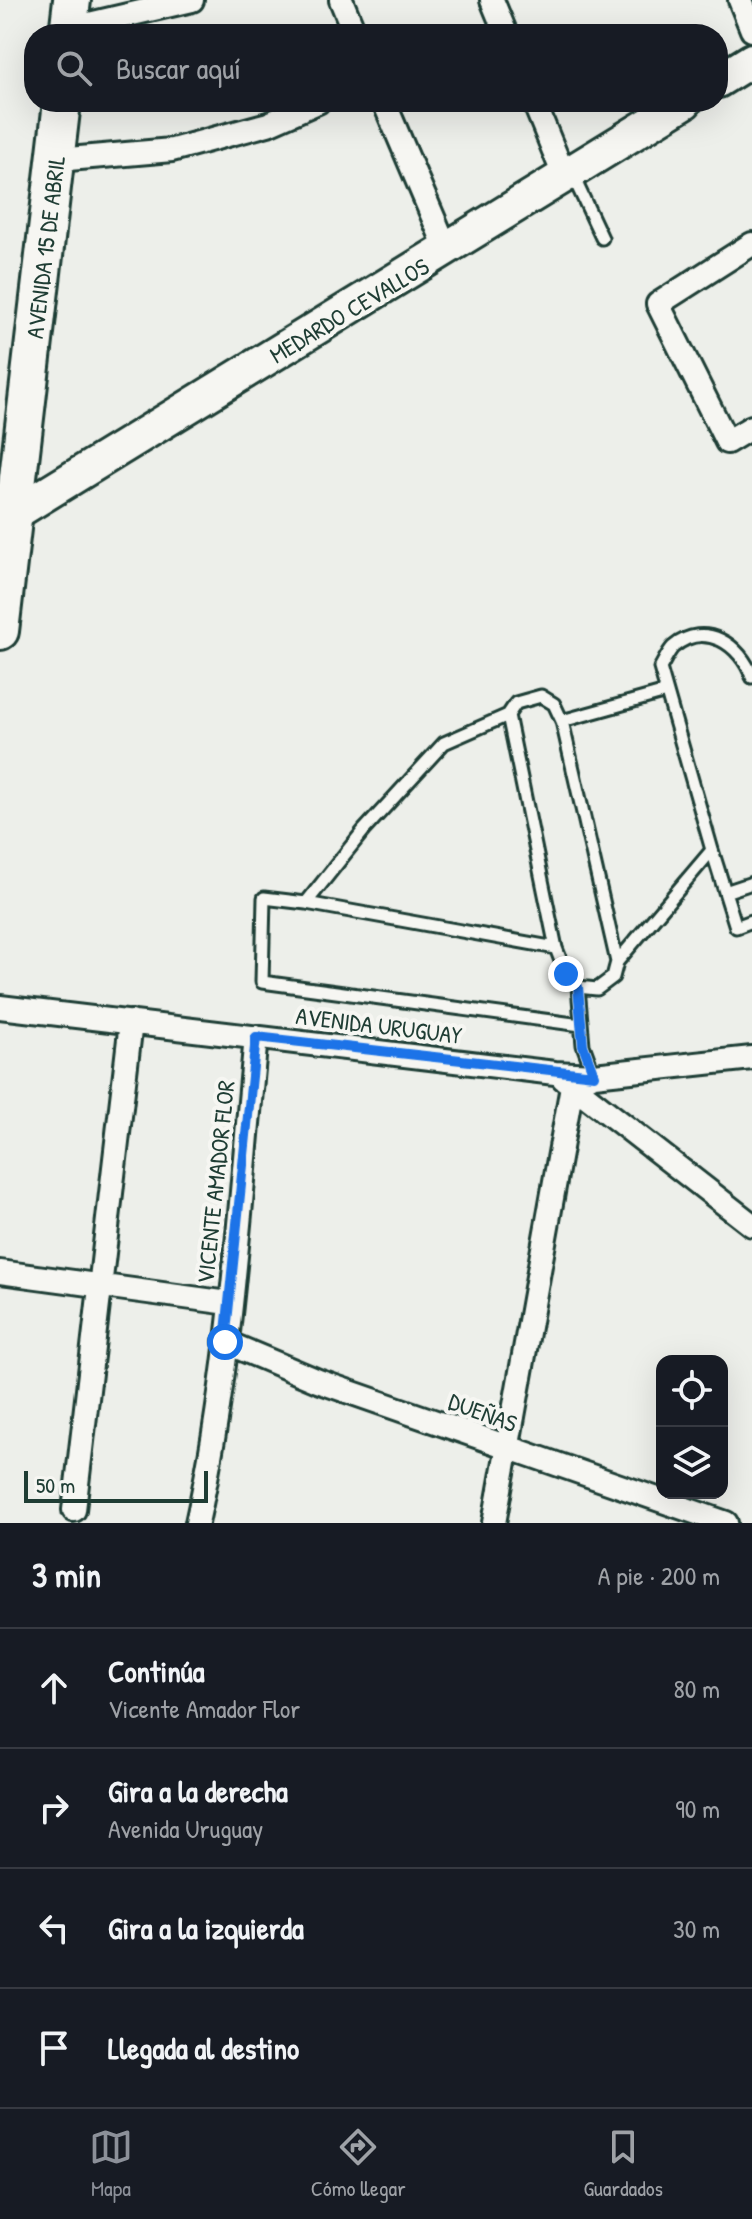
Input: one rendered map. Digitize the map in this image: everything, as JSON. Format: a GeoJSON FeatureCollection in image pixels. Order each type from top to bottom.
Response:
{"type":"FeatureCollection","features":[{"type":"Feature","properties":{"kind":"main road","name":"AVENIDA 15 DE ABRIL"},"geometry":{"type":"LineString","coordinates":[[0,631],[7,530],[61,112]]}},
{"type":"Feature","properties":{"kind":"street"},"geometry":{"type":"LineString","coordinates":[[69,21],[192,0]]}},
{"type":"Feature","properties":{"kind":"street"},"geometry":{"type":"LineString","coordinates":[[341,0],[351,24]]}},
{"type":"Feature","properties":{"kind":"street"},"geometry":{"type":"LineString","coordinates":[[492,0],[502,24]]}},
{"type":"Feature","properties":{"kind":"street"},"geometry":{"type":"LineString","coordinates":[[740,0],[752,30]]}},
{"type":"Feature","properties":{"kind":"street"},"geometry":{"type":"LineString","coordinates":[[728,75],[752,60]]}},
{"type":"Feature","properties":{"kind":"street"},"geometry":{"type":"LineString","coordinates":[[57,160],[172,150],[268,124],[295,112]]}},
{"type":"Feature","properties":{"kind":"street"},"geometry":{"type":"LineString","coordinates":[[388,112],[447,250]]}},
{"type":"Feature","properties":{"kind":"street"},"geometry":{"type":"LineString","coordinates":[[539,112],[568,176]]}},
{"type":"Feature","properties":{"kind":"street","name":"MEDARDO CEVALLOS"},"geometry":{"type":"LineString","coordinates":[[7,530],[669,112]]}},
{"type":"Feature","properties":{"kind":"street"},"geometry":{"type":"LineString","coordinates":[[752,244],[658,304],[727,442],[752,427]]}},
{"type":"Feature","properties":{"kind":"street","name":"AVENIDA URUGUAY"},"geometry":{"type":"LineString","coordinates":[[0,1007],[256,1037],[564,1079]]}},
{"type":"Feature","properties":{"kind":"street"},"geometry":{"type":"LineString","coordinates":[[74,1510],[131,1022]]}},
{"type":"Feature","properties":{"kind":"street","name":"VICENTE AMADOR FLOR"},"geometry":{"type":"LineString","coordinates":[[197,1523],[208,1475],[225,1342],[256,1037]]}},
{"type":"Feature","properties":{"kind":"street"},"geometry":{"type":"LineString","coordinates":[[564,1079],[752,1058]]}},
{"type":"Feature","properties":{"kind":"street"},"geometry":{"type":"LineString","coordinates":[[564,1079],[752,1225]]}},
{"type":"Feature","properties":{"kind":"street"},"geometry":{"type":"LineString","coordinates":[[494,1523],[564,1079]]}},
{"type":"Feature","properties":{"kind":"street"},"geometry":{"type":"LineString","coordinates":[[0,1272],[229,1303]]}},
{"type":"Feature","properties":{"kind":"street","name":"DUEÑAS"},"geometry":{"type":"LineString","coordinates":[[225,1342],[318,1381],[726,1523]]}},
{"type":"Feature","properties":{"kind":"lane"},"geometry":{"type":"LineString","coordinates":[[568,176],[602,238]]}},
{"type":"Feature","properties":{"kind":"lane"},"geometry":{"type":"LineString","coordinates":[[752,677],[747,661],[733,645],[716,636],[695,636],[673,647],[660,668],[736,927],[752,921]]}},
{"type":"Feature","properties":{"kind":"lane"},"geometry":{"type":"LineString","coordinates":[[562,721],[666,692]]}},
{"type":"Feature","properties":{"kind":"lane"},"geometry":{"type":"LineString","coordinates":[[306,903],[364,830],[444,743],[508,715],[516,703],[541,696],[554,704],[562,721],[617,962]]}},
{"type":"Feature","properties":{"kind":"lane"},"geometry":{"type":"LineString","coordinates":[[508,715],[556,948],[566,974],[578,987],[583,1045],[594,1075]]}},
{"type":"Feature","properties":{"kind":"lane"},"geometry":{"type":"LineString","coordinates":[[578,987],[597,989],[613,977],[617,962],[712,850]]}},
{"type":"Feature","properties":{"kind":"lane"},"geometry":{"type":"LineString","coordinates":[[725,892],[752,883]]}},
{"type":"Feature","properties":{"kind":"lane"},"geometry":{"type":"LineString","coordinates":[[556,948],[264,898],[262,982],[581,1025]]}},
{"type":"Feature","properties":{"kind":"route"},"geometry":{"type":"LineString","coordinates":[[225,1342],[256,1037],[594,1075],[583,1045],[578,987],[566,974]]}}]}
